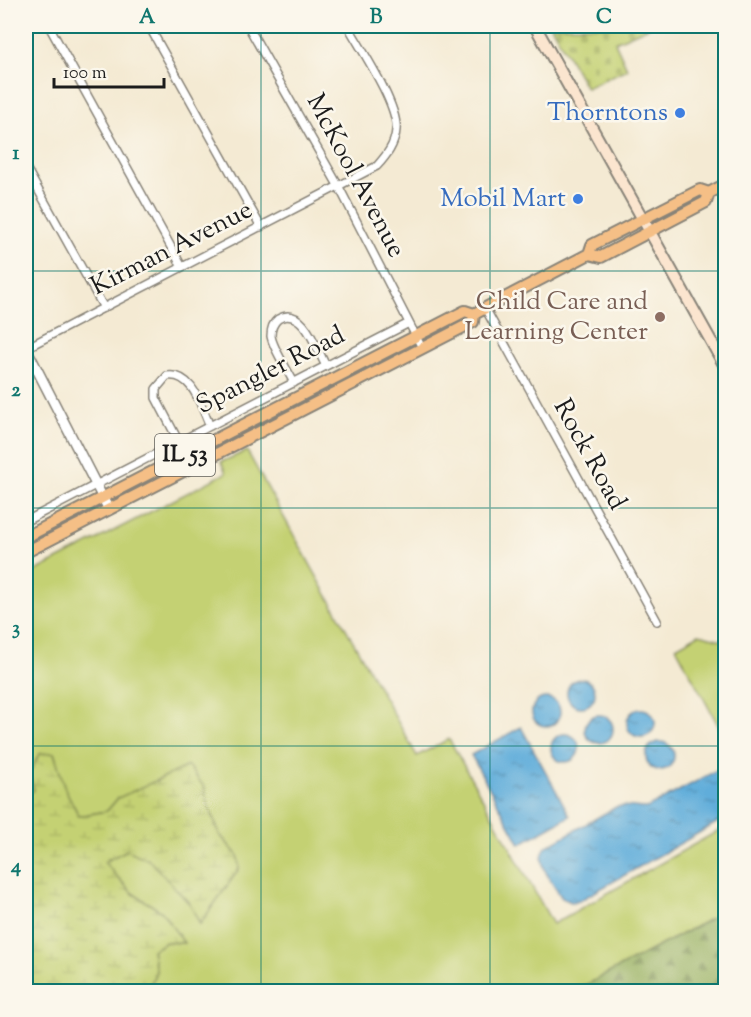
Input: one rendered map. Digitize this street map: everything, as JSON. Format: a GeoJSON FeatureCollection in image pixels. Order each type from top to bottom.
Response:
{"type":"FeatureCollection","features":[{"type":"Feature","properties":{"kind":"main road"},"geometry":{"type":"LineString","coordinates":[[536,26],[726,368]]}},
{"type":"Feature","properties":{"kind":"main road","name":"IL 53"},"geometry":{"type":"LineString","coordinates":[[26,537],[465,311],[474,314],[589,254],[601,256],[649,232],[706,202],[709,193],[726,184]]}},
{"type":"Feature","properties":{"kind":"main road","name":"IL 53"},"geometry":{"type":"LineString","coordinates":[[589,254],[592,246],[700,190],[709,193]]}},
{"type":"Feature","properties":{"kind":"main road","name":"IL 53"},"geometry":{"type":"LineString","coordinates":[[26,552],[473,322],[474,314]]}},
{"type":"Feature","properties":{"kind":"street"},"geometry":{"type":"LineString","coordinates":[[49,26],[182,267]]}},
{"type":"Feature","properties":{"kind":"street"},"geometry":{"type":"LineString","coordinates":[[149,26],[261,227]]}},
{"type":"Feature","properties":{"kind":"street","name":"McKool Avenue"},"geometry":{"type":"LineString","coordinates":[[248,26],[339,187],[422,348]]}},
{"type":"Feature","properties":{"kind":"street","name":"Kirman Avenue"},"geometry":{"type":"LineString","coordinates":[[26,348],[376,166],[390,151],[397,130],[394,108],[348,26]]}},
{"type":"Feature","properties":{"kind":"street"},"geometry":{"type":"LineString","coordinates":[[26,168],[104,308]]}},
{"type":"Feature","properties":{"kind":"street","name":"Rock Road"},"geometry":{"type":"LineString","coordinates":[[485,308],[657,621]]}},
{"type":"Feature","properties":{"kind":"street"},"geometry":{"type":"LineString","coordinates":[[294,383],[272,338],[271,329],[276,320],[286,316],[297,318],[304,324],[326,366]]}},
{"type":"Feature","properties":{"kind":"street","name":"Spangler Road"},"geometry":{"type":"LineString","coordinates":[[26,521],[409,323]]}},
{"type":"Feature","properties":{"kind":"street"},"geometry":{"type":"LineString","coordinates":[[26,348],[109,510]]}},
{"type":"Feature","properties":{"kind":"street"},"geometry":{"type":"LineString","coordinates":[[179,442],[156,398],[156,388],[167,376],[176,375],[189,383],[210,426]]}},
{"type":"Feature","properties":{"kind":"green space"},"geometry":{"type":"Polygon","coordinates":[[[551,26],[651,26],[615,42],[627,69],[586,88],[551,26]]]}},
{"type":"Feature","properties":{"kind":"green space"},"geometry":{"type":"Polygon","coordinates":[[[247,451],[417,756],[449,739],[553,924],[725,827],[725,911],[586,985],[568,988],[564,991],[153,991],[150,986],[156,971],[152,950],[166,942],[183,943],[162,912],[132,893],[103,862],[127,850],[149,859],[190,904],[200,924],[238,856],[220,835],[207,803],[205,788],[118,798],[107,811],[79,816],[65,789],[54,753],[39,754],[34,790],[26,796],[26,576],[226,473],[221,462],[247,451]]]}},
{"type":"Feature","properties":{"kind":"green space"},"geometry":{"type":"Polygon","coordinates":[[[699,634],[725,641],[725,738],[676,647],[699,634]]]}},
{"type":"Feature","properties":{"kind":"green space"},"geometry":{"type":"Polygon","coordinates":[[[54,753],[65,789],[79,816],[107,811],[118,798],[188,766],[205,788],[207,803],[220,835],[238,856],[239,869],[200,924],[190,904],[149,860],[127,850],[104,862],[132,893],[162,912],[184,943],[166,942],[152,950],[156,971],[150,986],[153,991],[26,991],[26,796],[34,790],[29,774],[39,754],[54,753]]]}},
{"type":"Feature","properties":{"kind":"green space"},"geometry":{"type":"Polygon","coordinates":[[[725,911],[725,991],[564,991],[568,988],[586,985],[725,911]]]}},
{"type":"Feature","properties":{"kind":"water"},"geometry":{"type":"Polygon","coordinates":[[[581,679],[591,683],[595,693],[591,703],[581,707],[571,703],[567,693],[571,683],[581,679]]]}},
{"type":"Feature","properties":{"kind":"water"},"geometry":{"type":"Polygon","coordinates":[[[546,698],[556,702],[560,712],[556,722],[546,726],[536,722],[532,712],[536,702],[546,698]]]}},
{"type":"Feature","properties":{"kind":"water"},"geometry":{"type":"Polygon","coordinates":[[[641,709],[651,713],[655,723],[651,733],[641,737],[631,733],[627,723],[631,713],[641,709]]]}},
{"type":"Feature","properties":{"kind":"water"},"geometry":{"type":"Polygon","coordinates":[[[599,715],[609,719],[613,729],[609,739],[599,743],[589,739],[585,729],[589,719],[599,715]]]}},
{"type":"Feature","properties":{"kind":"water"},"geometry":{"type":"Polygon","coordinates":[[[521,727],[570,816],[520,844],[471,755],[521,727]]]}},
{"type":"Feature","properties":{"kind":"water"},"geometry":{"type":"Polygon","coordinates":[[[565,734],[575,738],[579,748],[575,758],[565,762],[555,758],[551,748],[555,738],[565,734]]]}},
{"type":"Feature","properties":{"kind":"water"},"geometry":{"type":"Polygon","coordinates":[[[660,742],[670,746],[674,756],[670,766],[660,770],[650,766],[646,756],[650,746],[660,742]]]}},
{"type":"Feature","properties":{"kind":"water"},"geometry":{"type":"Polygon","coordinates":[[[721,768],[725,770],[725,818],[579,901],[571,902],[562,898],[543,865],[543,852],[547,846],[616,807],[647,808],[721,768]]]}},
{"type":"Feature","properties":{"kind":"place","name":"Thorntons"},"geometry":{"type":"Point","coordinates":[680,113]}},
{"type":"Feature","properties":{"kind":"place","name":"Mobil Mart"},"geometry":{"type":"Point","coordinates":[578,199]}},
{"type":"Feature","properties":{"kind":"place","name":"Child Care and Learning Center"},"geometry":{"type":"Point","coordinates":[660,317]}}]}
